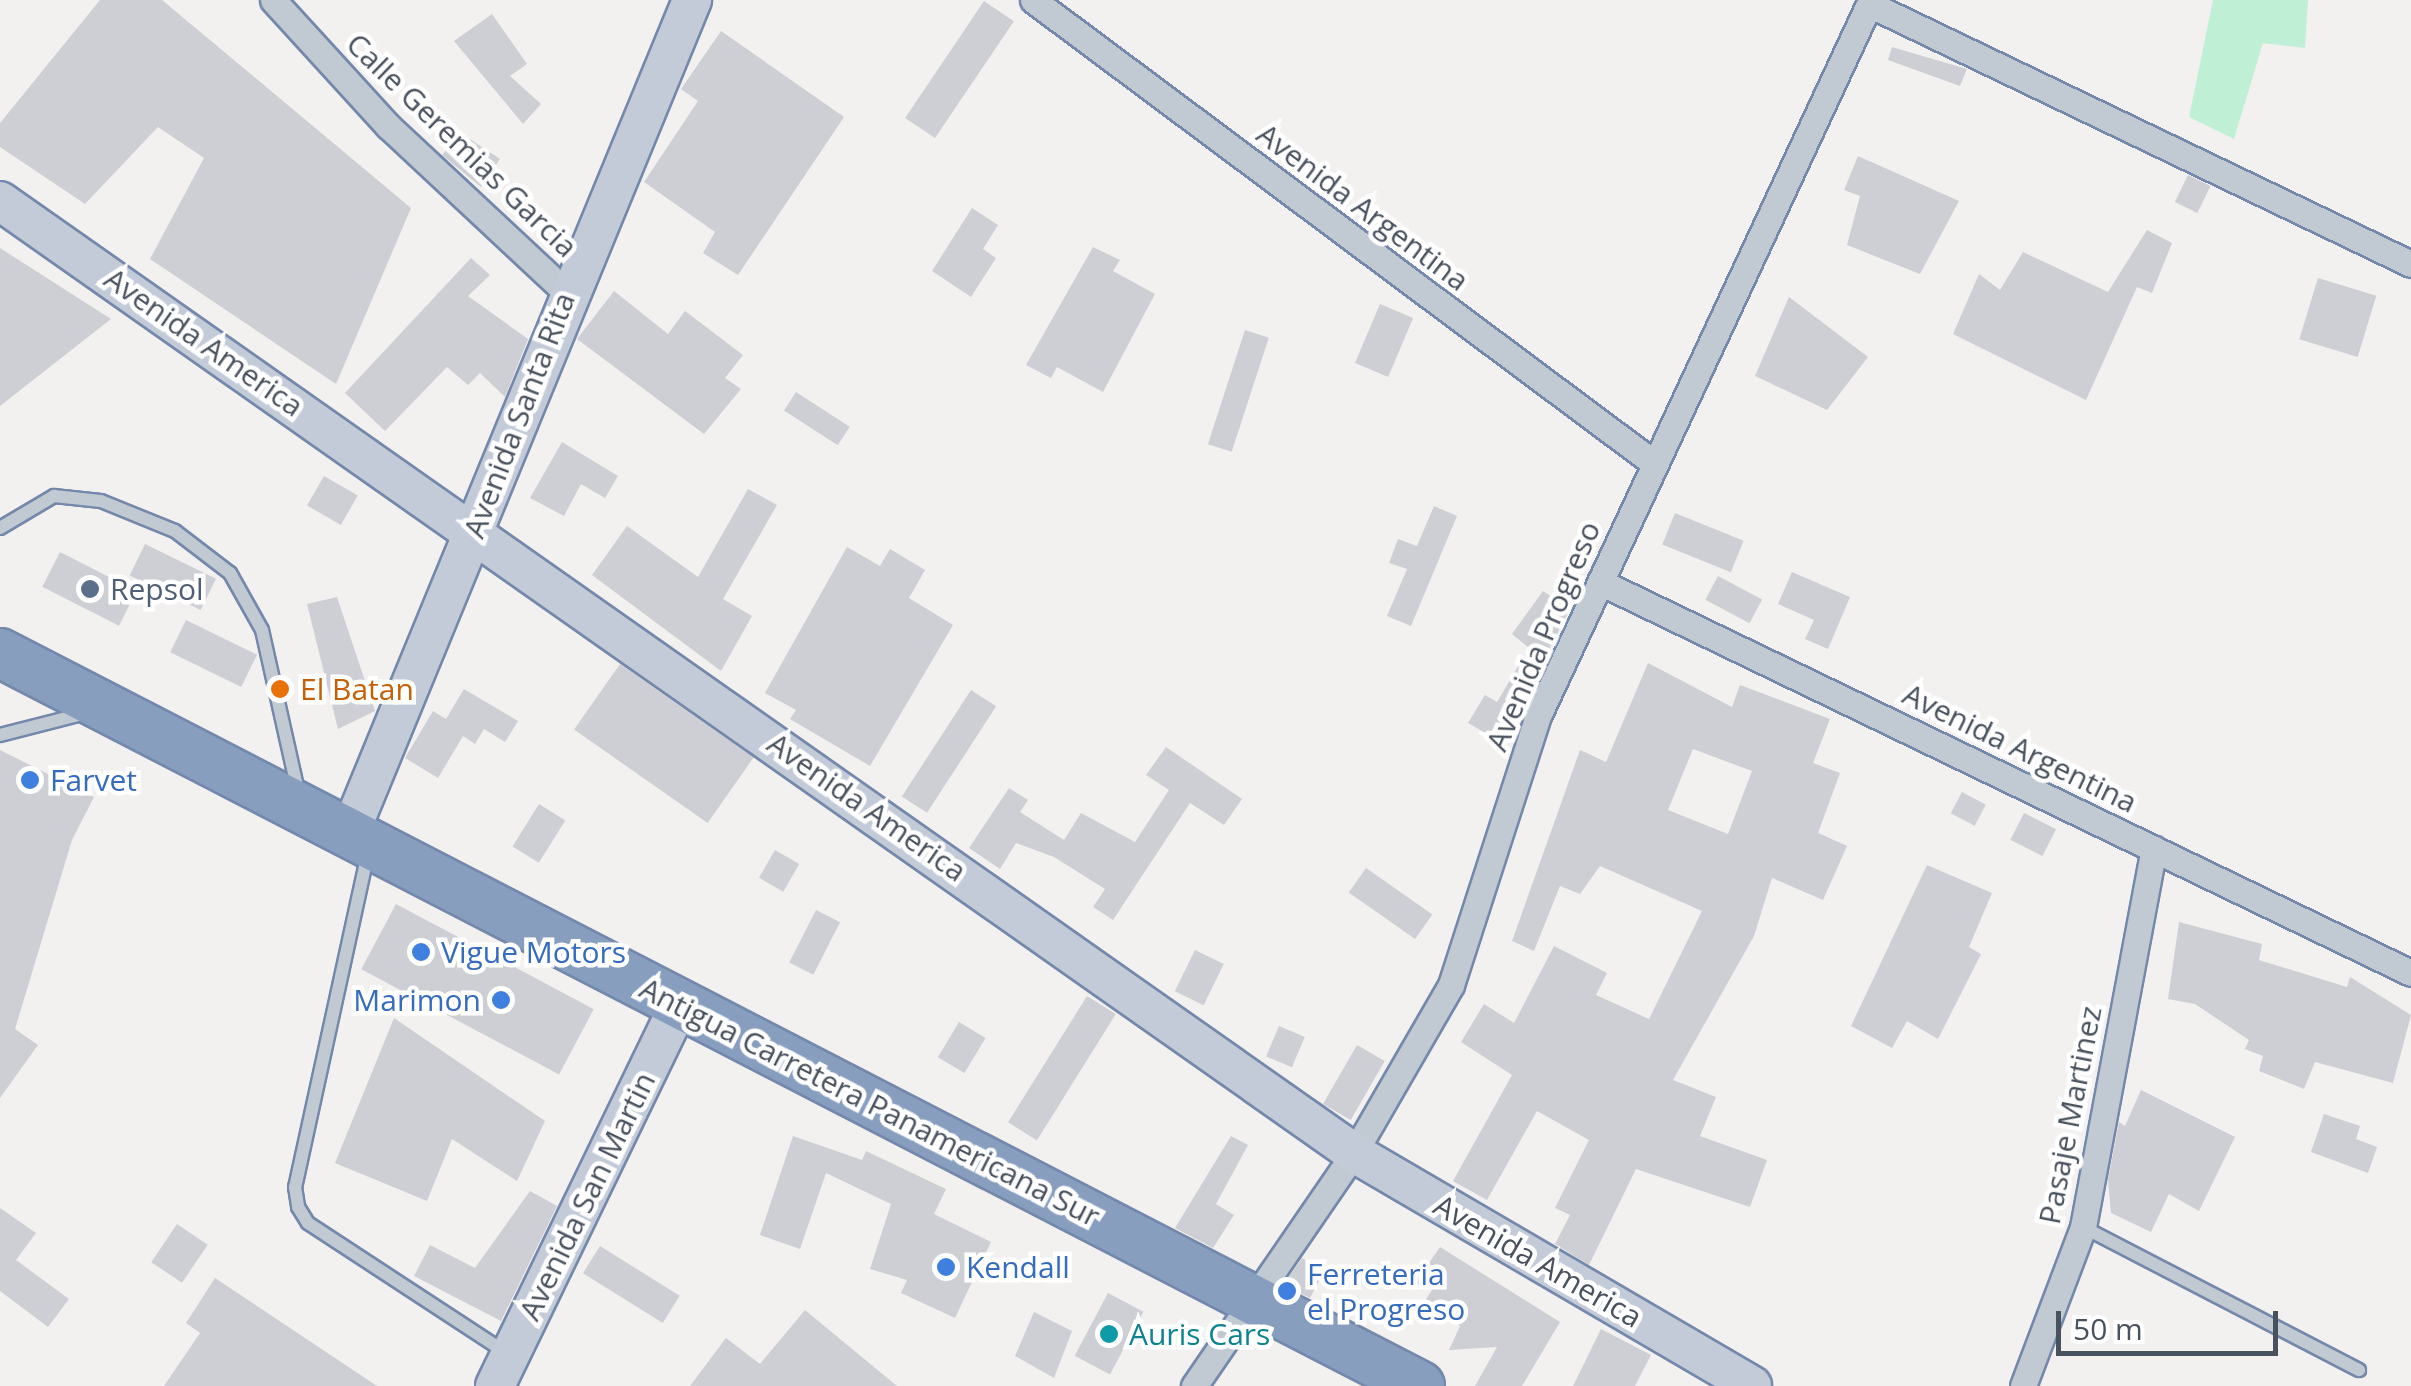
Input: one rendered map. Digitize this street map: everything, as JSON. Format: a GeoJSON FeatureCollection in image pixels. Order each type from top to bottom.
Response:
{"type":"FeatureCollection","features":[{"type":"Feature","properties":{"kind":"highway","name":"Antigua Carretera Panamericana Sur"},"geometry":{"type":"LineString","coordinates":[[0,653],[1420,1386]]}},
{"type":"Feature","properties":{"kind":"street","name":"Calle Geremias Garcia"},"geometry":{"type":"LineString","coordinates":[[273,0],[388,126],[566,292]]}},
{"type":"Feature","properties":{"kind":"street","name":"Avenida Santa Rita"},"geometry":{"type":"LineString","coordinates":[[360,837],[566,292],[692,0]]}},
{"type":"Feature","properties":{"kind":"street","name":"Avenida Argentina"},"geometry":{"type":"LineString","coordinates":[[1032,0],[1655,464]]}},
{"type":"Feature","properties":{"kind":"street","name":"Avenida Progreso"},"geometry":{"type":"LineString","coordinates":[[1194,1386],[1354,1153],[1452,984],[1537,718],[1870,2]]}},
{"type":"Feature","properties":{"kind":"street"},"geometry":{"type":"LineString","coordinates":[[1870,2],[2411,264]]}},
{"type":"Feature","properties":{"kind":"street","name":"Avenida America"},"geometry":{"type":"LineString","coordinates":[[0,201],[476,530],[1354,1153],[1752,1386]]}},
{"type":"Feature","properties":{"kind":"street","name":"Avenida Argentina"},"geometry":{"type":"LineString","coordinates":[[1600,582],[2411,973]]}},
{"type":"Feature","properties":{"kind":"street","name":"Pasaje Martinez"},"geometry":{"type":"LineString","coordinates":[[2022,1386],[2083,1227],[2154,849]]}},
{"type":"Feature","properties":{"kind":"street","name":"Avenida San Martin"},"geometry":{"type":"LineString","coordinates":[[502,1371],[679,1006]]}},
{"type":"Feature","properties":{"kind":"lane"},"geometry":{"type":"LineString","coordinates":[[0,528],[54,496],[101,501],[175,531],[230,573],[262,630],[302,808]]}},
{"type":"Feature","properties":{"kind":"lane"},"geometry":{"type":"LineString","coordinates":[[0,735],[106,707]]}},
{"type":"Feature","properties":{"kind":"lane"},"geometry":{"type":"LineString","coordinates":[[360,837],[295,1186],[298,1207],[308,1223],[502,1371]]}},
{"type":"Feature","properties":{"kind":"lane"},"geometry":{"type":"LineString","coordinates":[[2083,1227],[2359,1370]]}},
{"type":"Feature","properties":{"kind":"green space"},"geometry":{"type":"Polygon","coordinates":[[[2213,0],[2308,0],[2305,48],[2263,43],[2234,139],[2189,117],[2213,0]]]}},
{"type":"Feature","properties":{"kind":"building"},"geometry":{"type":"Polygon","coordinates":[[[100,0],[162,0],[411,208],[336,384],[150,259],[204,158],[158,127],[85,204],[0,147],[0,123],[100,0]]]}},
{"type":"Feature","properties":{"kind":"building"},"geometry":{"type":"Polygon","coordinates":[[[984,1],[1014,21],[935,138],[905,118],[984,1]]]}},
{"type":"Feature","properties":{"kind":"building"},"geometry":{"type":"Polygon","coordinates":[[[492,14],[527,64],[510,76],[541,104],[523,124],[454,41],[492,14]]]}},
{"type":"Feature","properties":{"kind":"building"},"geometry":{"type":"Polygon","coordinates":[[[721,31],[844,117],[738,275],[703,253],[715,232],[644,182],[698,101],[681,89],[721,31]]]}},
{"type":"Feature","properties":{"kind":"building"},"geometry":{"type":"Polygon","coordinates":[[[1892,47],[1967,69],[1960,86],[1888,60],[1892,47]]]}},
{"type":"Feature","properties":{"kind":"building"},"geometry":{"type":"Polygon","coordinates":[[[461,133],[500,159],[481,187],[442,155],[461,133]]]}},
{"type":"Feature","properties":{"kind":"building"},"geometry":{"type":"Polygon","coordinates":[[[1858,156],[1959,201],[1920,274],[1847,245],[1860,196],[1844,190],[1858,156]]]}},
{"type":"Feature","properties":{"kind":"building"},"geometry":{"type":"Polygon","coordinates":[[[2188,175],[2210,186],[2197,213],[2175,202],[2188,175]]]}},
{"type":"Feature","properties":{"kind":"building"},"geometry":{"type":"Polygon","coordinates":[[[972,208],[998,225],[983,249],[996,258],[971,297],[932,271],[972,208]]]}},
{"type":"Feature","properties":{"kind":"building"},"geometry":{"type":"Polygon","coordinates":[[[2147,230],[2172,243],[2152,293],[2137,287],[2086,400],[1953,334],[1979,274],[2000,290],[2023,252],[2108,292],[2147,230]]]}},
{"type":"Feature","properties":{"kind":"building"},"geometry":{"type":"Polygon","coordinates":[[[1093,247],[1120,260],[1113,271],[1155,294],[1103,392],[1057,367],[1051,378],[1026,365],[1093,247]]]}},
{"type":"Feature","properties":{"kind":"building"},"geometry":{"type":"Polygon","coordinates":[[[0,248],[111,319],[0,406],[0,248]]]}},
{"type":"Feature","properties":{"kind":"building"},"geometry":{"type":"Polygon","coordinates":[[[471,258],[490,275],[468,296],[528,339],[505,397],[480,373],[468,385],[447,367],[385,431],[345,393],[471,258]]]}},
{"type":"Feature","properties":{"kind":"building"},"geometry":{"type":"Polygon","coordinates":[[[2318,278],[2376,296],[2358,357],[2299,339],[2318,278]]]}},
{"type":"Feature","properties":{"kind":"building"},"geometry":{"type":"Polygon","coordinates":[[[614,291],[668,334],[685,311],[743,355],[725,378],[741,389],[704,434],[577,339],[614,291]]]}},
{"type":"Feature","properties":{"kind":"building"},"geometry":{"type":"Polygon","coordinates":[[[1789,297],[1868,357],[1827,410],[1755,376],[1789,297]]]}},
{"type":"Feature","properties":{"kind":"building"},"geometry":{"type":"Polygon","coordinates":[[[1380,304],[1413,318],[1388,377],[1355,363],[1380,304]]]}},
{"type":"Feature","properties":{"kind":"building"},"geometry":{"type":"Polygon","coordinates":[[[1245,330],[1269,338],[1232,452],[1208,444],[1245,330]]]}},
{"type":"Feature","properties":{"kind":"building"},"geometry":{"type":"Polygon","coordinates":[[[796,392],[850,427],[838,445],[784,410],[796,392]]]}},
{"type":"Feature","properties":{"kind":"building"},"geometry":{"type":"Polygon","coordinates":[[[562,442],[618,476],[605,498],[581,484],[564,516],[530,498],[562,442]]]}},
{"type":"Feature","properties":{"kind":"building"},"geometry":{"type":"Polygon","coordinates":[[[324,476],[358,495],[341,525],[307,505],[324,476]]]}},
{"type":"Feature","properties":{"kind":"building"},"geometry":{"type":"Polygon","coordinates":[[[748,489],[777,505],[723,599],[752,616],[721,671],[592,575],[627,526],[698,577],[748,489]]]}},
{"type":"Feature","properties":{"kind":"building"},"geometry":{"type":"Polygon","coordinates":[[[1434,506],[1457,516],[1411,626],[1387,616],[1407,569],[1389,563],[1398,539],[1417,546],[1434,506]]]}},
{"type":"Feature","properties":{"kind":"building"},"geometry":{"type":"Polygon","coordinates":[[[1675,513],[1744,541],[1731,572],[1662,545],[1675,513]]]}},
{"type":"Feature","properties":{"kind":"building","name":"Repsol"},"geometry":{"type":"Polygon","coordinates":[[[145,544],[216,579],[201,610],[130,575],[145,544]]]}},
{"type":"Feature","properties":{"kind":"building"},"geometry":{"type":"Polygon","coordinates":[[[847,547],[880,566],[890,549],[925,570],[909,598],[953,625],[870,766],[790,719],[796,710],[765,693],[847,547]]]}},
{"type":"Feature","properties":{"kind":"building","name":"Repsol"},"geometry":{"type":"Polygon","coordinates":[[[60,552],[137,591],[119,626],[42,587],[60,552]]]}},
{"type":"Feature","properties":{"kind":"building"},"geometry":{"type":"Polygon","coordinates":[[[1792,572],[1850,597],[1828,649],[1805,639],[1814,620],[1778,604],[1792,572]]]}},
{"type":"Feature","properties":{"kind":"building"},"geometry":{"type":"Polygon","coordinates":[[[1718,576],[1762,599],[1749,623],[1705,600],[1718,576]]]}},
{"type":"Feature","properties":{"kind":"building"},"geometry":{"type":"Polygon","coordinates":[[[1543,591],[1570,609],[1501,742],[1468,723],[1485,695],[1497,702],[1529,648],[1512,634],[1543,591]]]}},
{"type":"Feature","properties":{"kind":"building"},"geometry":{"type":"Polygon","coordinates":[[[337,597],[375,711],[338,729],[307,604],[337,597]]]}},
{"type":"Feature","properties":{"kind":"building","name":"Repsol"},"geometry":{"type":"Polygon","coordinates":[[[186,620],[257,655],[241,687],[170,652],[186,620]]]}},
{"type":"Feature","properties":{"kind":"building"},"geometry":{"type":"Polygon","coordinates":[[[1648,663],[1732,707],[1740,685],[1830,719],[1813,763],[1840,773],[1818,833],[1847,846],[1823,900],[1772,878],[1754,936],[1673,1080],[1716,1097],[1700,1136],[1767,1160],[1750,1207],[1636,1169],[1589,1265],[1555,1244],[1570,1215],[1555,1208],[1589,1140],[1537,1111],[1487,1200],[1453,1181],[1512,1075],[1461,1042],[1484,1004],[1514,1023],[1554,946],[1607,973],[1596,995],[1649,1019],[1702,911],[1600,866],[1580,894],[1560,886],[1534,951],[1512,941],[1580,750],[1606,762],[1648,663]],[[1693,749],[1668,810],[1728,834],[1752,771],[1693,749]]]}},
{"type":"Feature","properties":{"kind":"building"},"geometry":{"type":"Polygon","coordinates":[[[620,664],[754,757],[708,823],[574,730],[620,664]]]}},
{"type":"Feature","properties":{"kind":"building"},"geometry":{"type":"Polygon","coordinates":[[[464,689],[518,721],[505,742],[484,729],[475,744],[463,736],[438,778],[405,758],[433,711],[446,719],[464,689]]]}},
{"type":"Feature","properties":{"kind":"building"},"geometry":{"type":"Polygon","coordinates":[[[971,690],[996,706],[927,813],[902,797],[971,690]]]}},
{"type":"Feature","properties":{"kind":"building"},"geometry":{"type":"Polygon","coordinates":[[[1166,747],[1242,799],[1224,825],[1190,803],[1113,920],[1093,907],[1105,889],[1054,857],[1016,843],[1000,869],[969,848],[1009,788],[1028,800],[1020,812],[1064,840],[1081,813],[1135,842],[1169,790],[1146,775],[1166,747]]]}},
{"type":"Feature","properties":{"kind":"building"},"geometry":{"type":"Polygon","coordinates":[[[0,750],[94,797],[72,840],[15,1029],[38,1045],[0,1098],[0,750]]]}},
{"type":"Feature","properties":{"kind":"building"},"geometry":{"type":"Polygon","coordinates":[[[1962,792],[1986,805],[1975,826],[1951,813],[1962,792]]]}},
{"type":"Feature","properties":{"kind":"building"},"geometry":{"type":"Polygon","coordinates":[[[539,804],[565,820],[539,863],[513,846],[539,804]]]}},
{"type":"Feature","properties":{"kind":"building"},"geometry":{"type":"Polygon","coordinates":[[[2024,813],[2056,829],[2042,856],[2010,840],[2024,813]]]}},
{"type":"Feature","properties":{"kind":"building"},"geometry":{"type":"Polygon","coordinates":[[[775,850],[799,864],[783,892],[759,878],[775,850]]]}},
{"type":"Feature","properties":{"kind":"building"},"geometry":{"type":"Polygon","coordinates":[[[1927,865],[1992,893],[1969,947],[1981,954],[1938,1039],[1907,1021],[1892,1048],[1851,1026],[1927,865]]]}},
{"type":"Feature","properties":{"kind":"building"},"geometry":{"type":"Polygon","coordinates":[[[1366,868],[1432,914],[1415,939],[1349,893],[1366,868]]]}},
{"type":"Feature","properties":{"kind":"building"},"geometry":{"type":"Polygon","coordinates":[[[396,904],[594,1009],[559,1074],[361,969],[396,904]]]}},
{"type":"Feature","properties":{"kind":"building"},"geometry":{"type":"Polygon","coordinates":[[[816,910],[840,922],[813,975],[789,963],[816,910]]]}},
{"type":"Feature","properties":{"kind":"building"},"geometry":{"type":"Polygon","coordinates":[[[2179,922],[2262,944],[2259,960],[2347,987],[2350,977],[2411,1015],[2393,1083],[2315,1062],[2304,1089],[2259,1071],[2263,1056],[2245,1049],[2249,1040],[2195,1004],[2168,999],[2179,922]]]}},
{"type":"Feature","properties":{"kind":"building"},"geometry":{"type":"Polygon","coordinates":[[[1195,950],[1224,964],[1204,1005],[1175,991],[1195,950]]]}},
{"type":"Feature","properties":{"kind":"building"},"geometry":{"type":"Polygon","coordinates":[[[1087,996],[1116,1014],[1037,1140],[1008,1122],[1087,996]]]}},
{"type":"Feature","properties":{"kind":"building"},"geometry":{"type":"Polygon","coordinates":[[[394,1018],[545,1121],[517,1181],[452,1139],[427,1201],[335,1163],[394,1018]]]}},
{"type":"Feature","properties":{"kind":"building"},"geometry":{"type":"Polygon","coordinates":[[[959,1022],[986,1038],[964,1073],[938,1057],[959,1022]]]}},
{"type":"Feature","properties":{"kind":"building"},"geometry":{"type":"Polygon","coordinates":[[[1279,1026],[1305,1037],[1292,1067],[1266,1056],[1279,1026]]]}},
{"type":"Feature","properties":{"kind":"building"},"geometry":{"type":"Polygon","coordinates":[[[1357,1045],[1385,1061],[1351,1120],[1323,1104],[1357,1045]]]}},
{"type":"Feature","properties":{"kind":"building"},"geometry":{"type":"Polygon","coordinates":[[[2141,1090],[2235,1137],[2199,1211],[2169,1194],[2151,1232],[2111,1213],[2108,1180],[2119,1122],[2125,1126],[2141,1090]]]}},
{"type":"Feature","properties":{"kind":"building"},"geometry":{"type":"Polygon","coordinates":[[[2324,1114],[2360,1126],[2356,1139],[2377,1147],[2368,1173],[2311,1152],[2324,1114]]]}},
{"type":"Feature","properties":{"kind":"building"},"geometry":{"type":"Polygon","coordinates":[[[793,1136],[862,1160],[866,1151],[946,1189],[934,1214],[991,1242],[955,1318],[901,1293],[907,1280],[870,1269],[891,1204],[826,1173],[800,1249],[760,1235],[793,1136]]]}},
{"type":"Feature","properties":{"kind":"building"},"geometry":{"type":"Polygon","coordinates":[[[1231,1136],[1248,1145],[1216,1204],[1234,1215],[1213,1248],[1175,1228],[1231,1136]]]}},
{"type":"Feature","properties":{"kind":"building"},"geometry":{"type":"Polygon","coordinates":[[[530,1191],[557,1206],[501,1321],[414,1276],[430,1245],[475,1268],[530,1191]]]}},
{"type":"Feature","properties":{"kind":"building"},"geometry":{"type":"Polygon","coordinates":[[[0,1208],[36,1233],[16,1260],[69,1299],[48,1327],[0,1291],[0,1208]]]}},
{"type":"Feature","properties":{"kind":"building"},"geometry":{"type":"Polygon","coordinates":[[[177,1224],[208,1245],[182,1283],[151,1262],[177,1224]]]}},
{"type":"Feature","properties":{"kind":"building"},"geometry":{"type":"Polygon","coordinates":[[[600,1246],[680,1296],[663,1323],[583,1273],[600,1246]]]}},
{"type":"Feature","properties":{"kind":"building"},"geometry":{"type":"Polygon","coordinates":[[[1440,1247],[1560,1322],[1522,1386],[1475,1386],[1497,1347],[1449,1350],[1460,1326],[1424,1302],[1434,1287],[1414,1285],[1440,1247]]]}},
{"type":"Feature","properties":{"kind":"building"},"geometry":{"type":"Polygon","coordinates":[[[1302,1258],[1325,1270],[1310,1298],[1283,1285],[1302,1258]]]}},
{"type":"Feature","properties":{"kind":"building"},"geometry":{"type":"Polygon","coordinates":[[[215,1278],[377,1386],[164,1386],[200,1333],[186,1323],[215,1278]]]}},
{"type":"Feature","properties":{"kind":"building","name":"Auris Cars"},"geometry":{"type":"Polygon","coordinates":[[[1108,1293],[1143,1312],[1110,1374],[1075,1356],[1108,1293]]]}},
{"type":"Feature","properties":{"kind":"building"},"geometry":{"type":"Polygon","coordinates":[[[805,1310],[897,1386],[690,1386],[726,1338],[760,1364],[805,1310]]]}},
{"type":"Feature","properties":{"kind":"building"},"geometry":{"type":"Polygon","coordinates":[[[1034,1312],[1072,1331],[1054,1378],[1015,1356],[1034,1312]]]}},
{"type":"Feature","properties":{"kind":"building"},"geometry":{"type":"Polygon","coordinates":[[[1601,1329],[1651,1355],[1635,1386],[1573,1386],[1601,1329]]]}},
{"type":"Feature","properties":{"kind":"place","name":"Repsol"},"geometry":{"type":"Point","coordinates":[90,589]}},
{"type":"Feature","properties":{"kind":"place","name":"El Batan"},"geometry":{"type":"Point","coordinates":[280,689]}},
{"type":"Feature","properties":{"kind":"place","name":"Farvet"},"geometry":{"type":"Point","coordinates":[30,780]}},
{"type":"Feature","properties":{"kind":"place","name":"Vigue Motors"},"geometry":{"type":"Point","coordinates":[421,952]}},
{"type":"Feature","properties":{"kind":"place","name":"Marimon"},"geometry":{"type":"Point","coordinates":[501,1000]}},
{"type":"Feature","properties":{"kind":"place","name":"Kendall"},"geometry":{"type":"Point","coordinates":[946,1267]}},
{"type":"Feature","properties":{"kind":"place","name":"Ferreteria el Progreso"},"geometry":{"type":"Point","coordinates":[1287,1291]}},
{"type":"Feature","properties":{"kind":"place","name":"Auris Cars"},"geometry":{"type":"Point","coordinates":[1109,1334]}}]}
